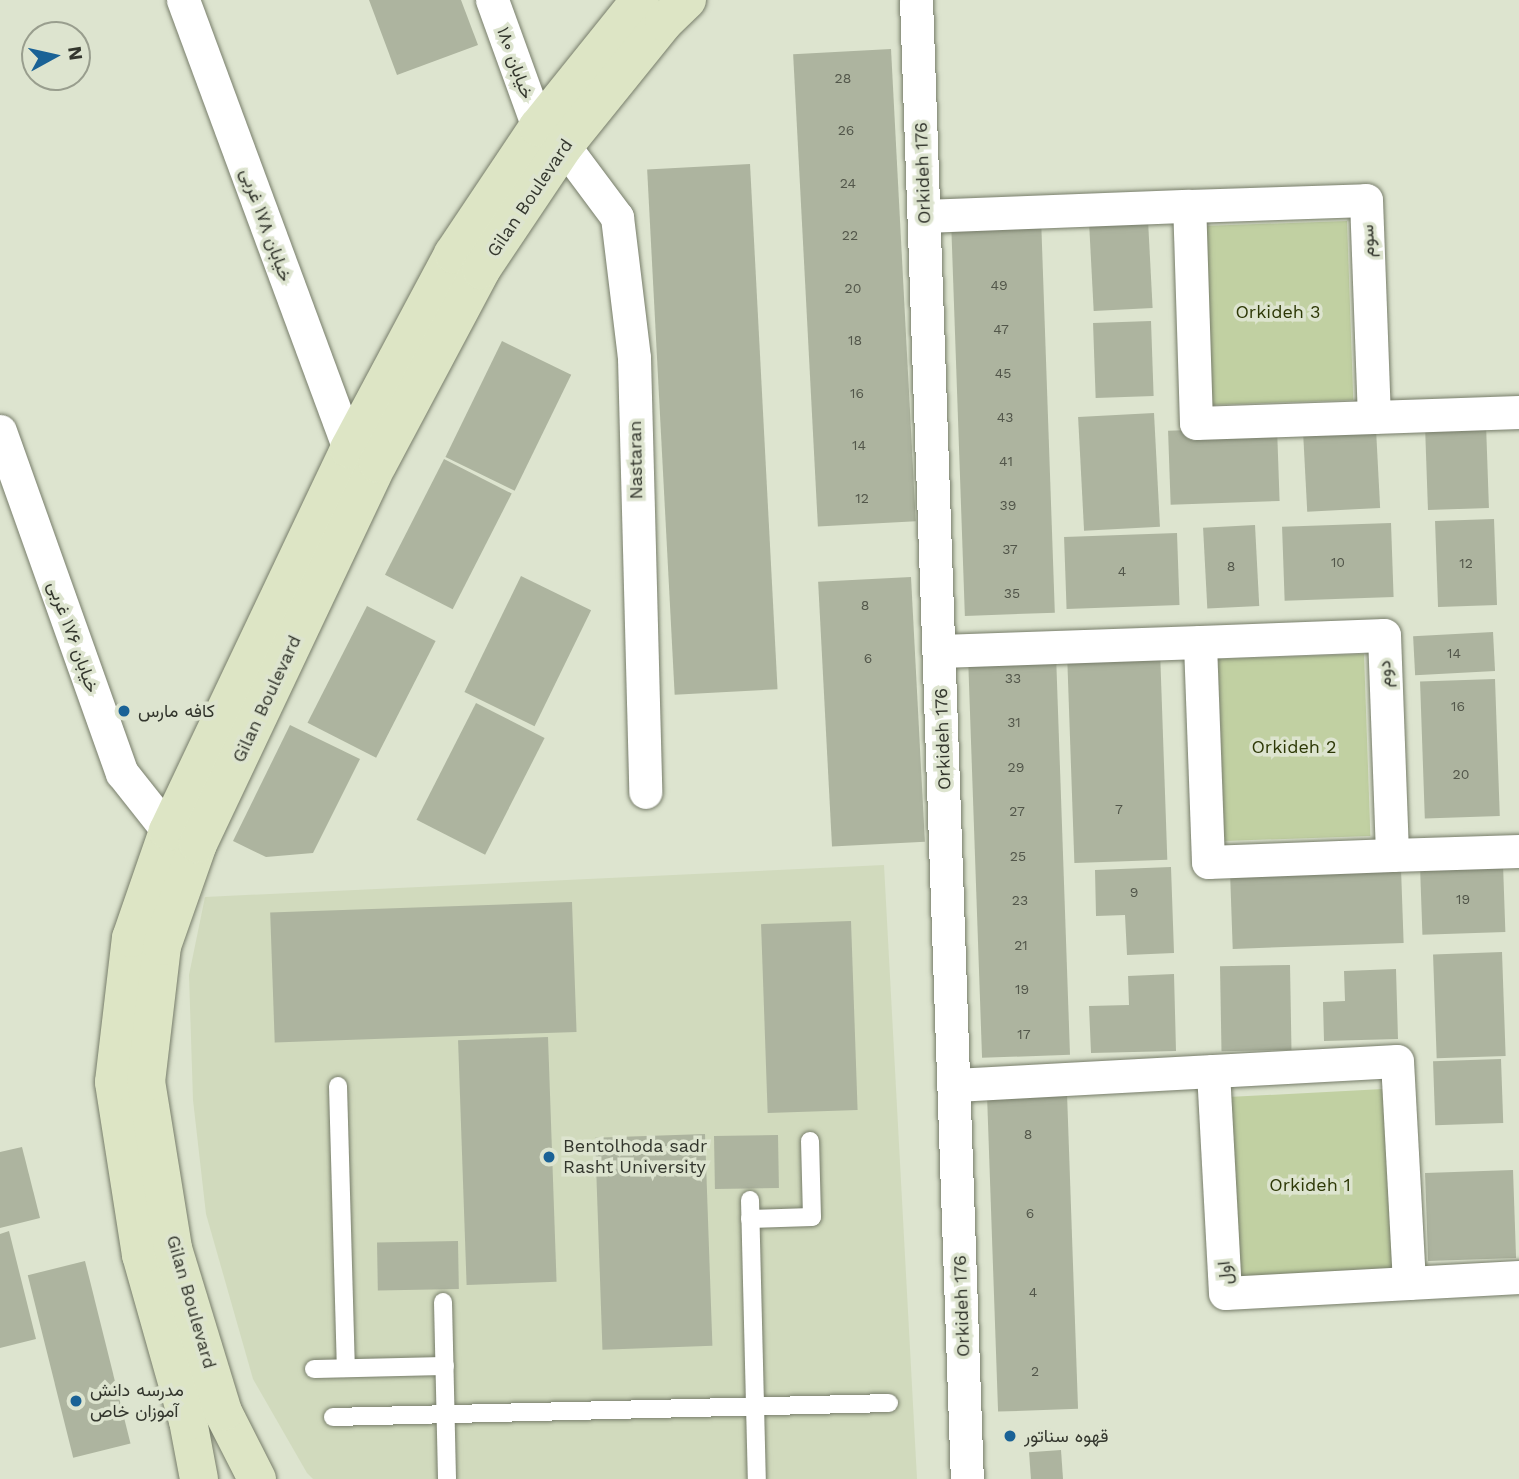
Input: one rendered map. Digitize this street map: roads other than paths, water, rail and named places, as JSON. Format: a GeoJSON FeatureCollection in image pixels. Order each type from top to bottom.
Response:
{"type":"FeatureCollection","features":[{"type":"Feature","properties":{"kind":"main road","name":"Gilan Boulevard"},"geometry":{"type":"LineString","coordinates":[[257,1479],[223,1412],[173,1248],[146,1082],[162,946],[198,844],[378,464],[551,137],[640,0]]}},
{"type":"Feature","properties":{"kind":"main road","name":"Gilan Boulevard"},"geometry":{"type":"LineString","coordinates":[[199,1479],[188,1421],[141,1255],[114,1082],[131,938],[168,831],[349,449],[453,254],[551,137],[687,0]]}},
{"type":"Feature","properties":{"kind":"street","name":"خیابان ۱۷۸ غربی"},"geometry":{"type":"LineString","coordinates":[[183,0],[349,449]]}},
{"type":"Feature","properties":{"kind":"street","name":"خیابان ۱۸۰"},"geometry":{"type":"LineString","coordinates":[[492,0],[551,137]]}},
{"type":"Feature","properties":{"kind":"street","name":"Orkideh 176"},"geometry":{"type":"LineString","coordinates":[[916,0],[967,1479]]}},
{"type":"Feature","properties":{"kind":"street","name":"Nastaran"},"geometry":{"type":"LineString","coordinates":[[551,137],[617,217],[634,358],[645,792]]}},
{"type":"Feature","properties":{"kind":"street","name":"سوم"},"geometry":{"type":"LineString","coordinates":[[924,216],[1366,200],[1374,417]]}},
{"type":"Feature","properties":{"kind":"street"},"geometry":{"type":"LineString","coordinates":[[1189,206],[1196,423],[1519,412]]}},
{"type":"Feature","properties":{"kind":"street","name":"خیابان ۱۷۶ غربی"},"geometry":{"type":"LineString","coordinates":[[0,431],[122,773],[168,831]]}},
{"type":"Feature","properties":{"kind":"street","name":"دوم"},"geometry":{"type":"LineString","coordinates":[[940,651],[1384,635],[1392,855]]}},
{"type":"Feature","properties":{"kind":"street"},"geometry":{"type":"LineString","coordinates":[[1200,642],[1208,862],[1519,851]]}},
{"type":"Feature","properties":{"kind":"street"},"geometry":{"type":"LineString","coordinates":[[955,1085],[1397,1061],[1409,1283]]}},
{"type":"Feature","properties":{"kind":"street","name":"اول"},"geometry":{"type":"LineString","coordinates":[[1213,1071],[1225,1293],[1519,1277]]}},
{"type":"Feature","properties":{"kind":"lane"},"geometry":{"type":"LineString","coordinates":[[338,1086],[345,1368]]}},
{"type":"Feature","properties":{"kind":"lane"},"geometry":{"type":"LineString","coordinates":[[750,1219],[812,1217],[810,1141]]}},
{"type":"Feature","properties":{"kind":"lane"},"geometry":{"type":"LineString","coordinates":[[750,1200],[757,1479]]}},
{"type":"Feature","properties":{"kind":"lane"},"geometry":{"type":"LineString","coordinates":[[443,1302],[447,1479]]}},
{"type":"Feature","properties":{"kind":"lane"},"geometry":{"type":"LineString","coordinates":[[314,1369],[444,1366]]}},
{"type":"Feature","properties":{"kind":"lane"},"geometry":{"type":"LineString","coordinates":[[333,1417],[889,1403]]}},
{"type":"Feature","properties":{"kind":"place","name":"کافه مارس"},"geometry":{"type":"Point","coordinates":[124,711]}},
{"type":"Feature","properties":{"kind":"place","name":"Bentolhoda sadr Rasht University"},"geometry":{"type":"Point","coordinates":[549,1157]}},
{"type":"Feature","properties":{"kind":"place","name":"مدرسه دانش آموزان خاص"},"geometry":{"type":"Point","coordinates":[76,1401]}},
{"type":"Feature","properties":{"kind":"place","name":"قهوه سناتور"},"geometry":{"type":"Point","coordinates":[1010,1436]}},
{"type":"Feature","properties":{"kind":"park label","name":"Orkideh 3"},"geometry":{"type":"Point","coordinates":[1278,312]}},
{"type":"Feature","properties":{"kind":"park label","name":"Orkideh 2"},"geometry":{"type":"Point","coordinates":[1294,747]}},
{"type":"Feature","properties":{"kind":"park label","name":"Orkideh 1"},"geometry":{"type":"Point","coordinates":[1310,1185]}}]}
